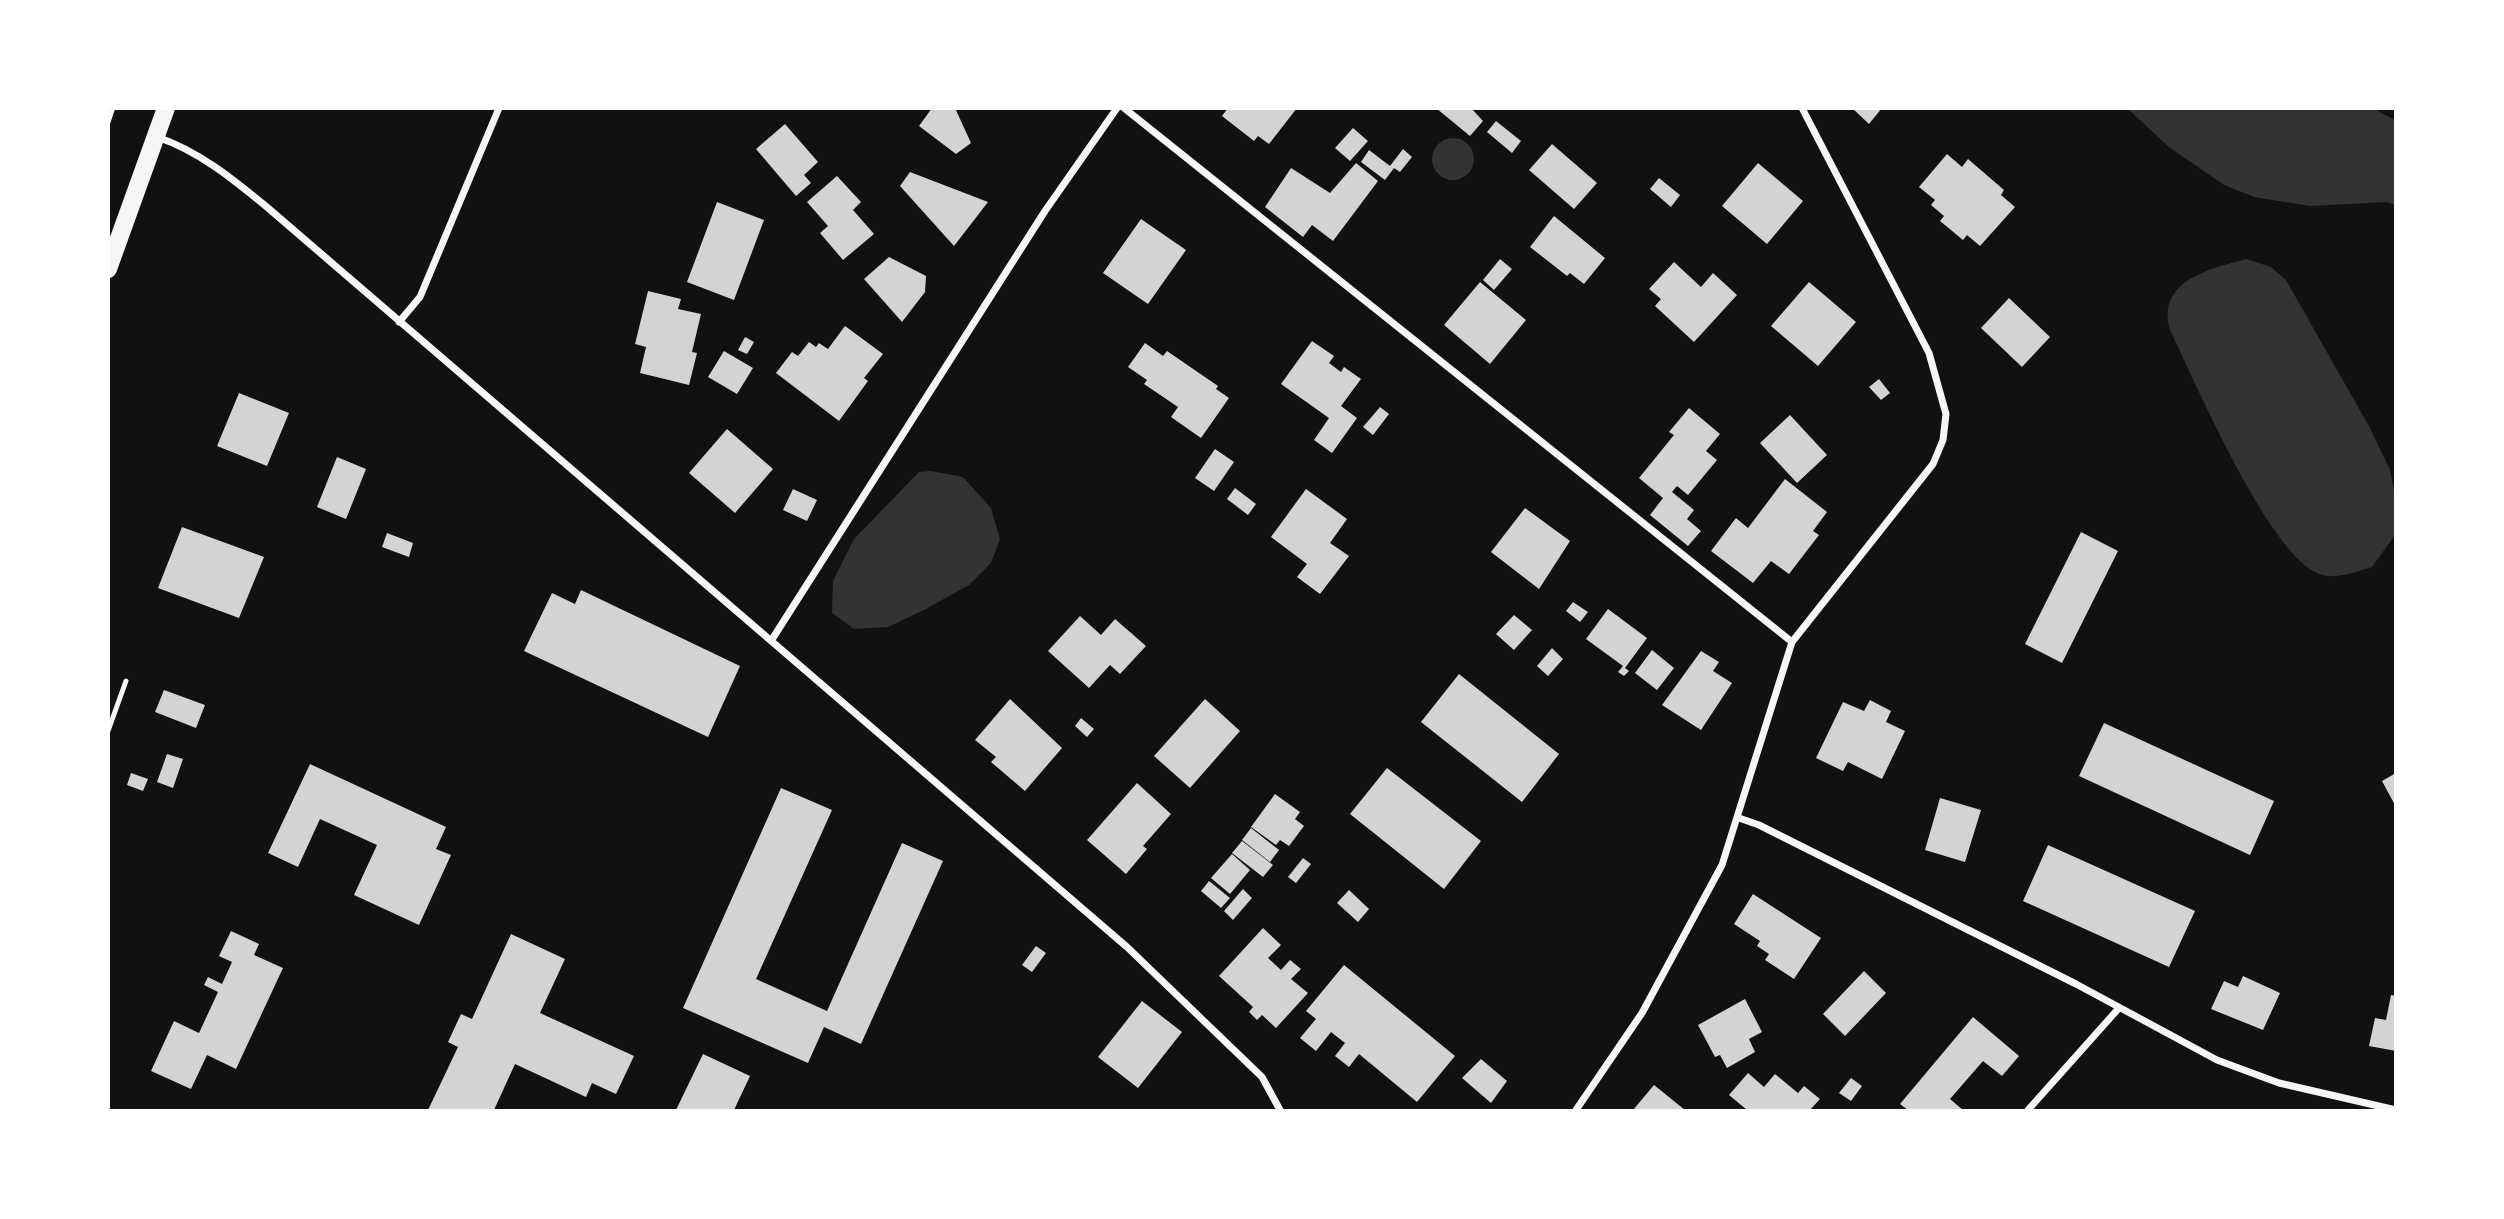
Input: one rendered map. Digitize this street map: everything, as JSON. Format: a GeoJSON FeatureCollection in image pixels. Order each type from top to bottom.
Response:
{"type":"FeatureCollection","features":[{"type":"Feature","properties":{"kind":"main road"},"geometry":{"type":"LineString","coordinates":[[108,269],[166,108]]}},
{"type":"Feature","properties":{"kind":"street"},"geometry":{"type":"LineString","coordinates":[[399,322],[420,297],[499,108]]}},
{"type":"Feature","properties":{"kind":"street"},"geometry":{"type":"LineString","coordinates":[[771,641],[1045,211],[1117,108]]}},
{"type":"Feature","properties":{"kind":"street"},"geometry":{"type":"LineString","coordinates":[[1124,108],[1792,642]]}},
{"type":"Feature","properties":{"kind":"street"},"geometry":{"type":"LineString","coordinates":[[1576,1111],[1649,1001],[1722,865],[1739,818],[1792,642],[1933,464],[1943,440],[1946,414],[1928,353],[1909,310],[1802,108]]}},
{"type":"Feature","properties":{"kind":"street"},"geometry":{"type":"LineString","coordinates":[[156,136],[173,142],[221,170],[981,818],[1127,947],[1262,1077],[1280,1111]]}},
{"type":"Feature","properties":{"kind":"street"},"geometry":{"type":"LineString","coordinates":[[1739,818],[1759,825],[2217,1060],[2279,1083],[2396,1110]]}},
{"type":"Feature","properties":{"kind":"street"},"geometry":{"type":"LineString","coordinates":[[2028,1111],[2119,1008]]}},
{"type":"Feature","properties":{"kind":"lane"},"geometry":{"type":"LineString","coordinates":[[108,731],[126,681]]}},
{"type":"Feature","properties":{"kind":"path"},"geometry":{"type":"LineString","coordinates":[[108,122],[113,108]]}},
{"type":"Feature","properties":{"kind":"shaded area"},"geometry":{"type":"Polygon","coordinates":[[[2128,109],[2374,109],[2395,120],[2395,205],[2387,202],[2310,206],[2254,197],[2224,185],[2169,147],[2128,109]]]}},
{"type":"Feature","properties":{"kind":"shaded area"},"geometry":{"type":"Polygon","coordinates":[[[1453,138],[1468,144],[1474,159],[1468,174],[1453,180],[1438,174],[1432,159],[1438,144],[1453,138]]]}},
{"type":"Feature","properties":{"kind":"shaded area"},"geometry":{"type":"Polygon","coordinates":[[[2246,259],[2271,267],[2286,280],[2370,428],[2390,470],[2395,495],[2395,535],[2372,567],[2329,576],[2315,572],[2296,557],[2254,499],[2214,424],[2170,330],[2168,313],[2171,299],[2178,288],[2202,273],[2246,259]]]}},
{"type":"Feature","properties":{"kind":"shaded area"},"geometry":{"type":"Polygon","coordinates":[[[931,471],[963,477],[991,508],[1000,539],[991,563],[969,585],[924,610],[888,627],[854,629],[832,613],[833,581],[854,539],[919,472],[931,471]]]}},
{"type":"Feature","properties":{"kind":"building"},"geometry":{"type":"Polygon","coordinates":[[[932,108],[955,108],[971,143],[956,154],[919,126],[932,108]]]}},
{"type":"Feature","properties":{"kind":"building"},"geometry":{"type":"Polygon","coordinates":[[[1228,108],[1297,108],[1269,144],[1258,136],[1254,141],[1222,116],[1228,108]]]}},
{"type":"Feature","properties":{"kind":"building"},"geometry":{"type":"Polygon","coordinates":[[[1436,108],[1471,108],[1483,121],[1470,136],[1436,108]]]}},
{"type":"Feature","properties":{"kind":"building"},"geometry":{"type":"Polygon","coordinates":[[[1852,108],[1882,108],[1869,124],[1852,108]]]}},
{"type":"Feature","properties":{"kind":"building"},"geometry":{"type":"Polygon","coordinates":[[[1496,121],[1521,141],[1512,153],[1487,132],[1496,121]]]}},
{"type":"Feature","properties":{"kind":"building"},"geometry":{"type":"Polygon","coordinates":[[[785,124],[818,162],[804,175],[811,183],[796,196],[756,149],[785,124]]]}},
{"type":"Feature","properties":{"kind":"building"},"geometry":{"type":"Polygon","coordinates":[[[1353,128],[1368,141],[1350,161],[1335,148],[1353,128]]]}},
{"type":"Feature","properties":{"kind":"building"},"geometry":{"type":"Polygon","coordinates":[[[1552,144],[1597,183],[1574,209],[1529,170],[1552,144]]]}},
{"type":"Feature","properties":{"kind":"building"},"geometry":{"type":"Polygon","coordinates":[[[1403,149],[1412,157],[1400,172],[1394,168],[1385,180],[1361,162],[1369,150],[1390,166],[1403,149]]]}},
{"type":"Feature","properties":{"kind":"building"},"geometry":{"type":"Polygon","coordinates":[[[1947,154],[1962,167],[1968,159],[2004,190],[2001,195],[2015,207],[1980,246],[1967,235],[1963,240],[1940,221],[1944,216],[1931,205],[1935,200],[1919,187],[1947,154]]]}},
{"type":"Feature","properties":{"kind":"building"},"geometry":{"type":"Polygon","coordinates":[[[1356,163],[1378,181],[1333,241],[1312,225],[1303,237],[1265,207],[1291,168],[1330,193],[1356,163]]]}},
{"type":"Feature","properties":{"kind":"building"},"geometry":{"type":"Polygon","coordinates":[[[1758,163],[1803,201],[1767,244],[1722,206],[1758,163]]]}},
{"type":"Feature","properties":{"kind":"building"},"geometry":{"type":"Polygon","coordinates":[[[910,172],[988,202],[954,246],[900,186],[910,172]]]}},
{"type":"Feature","properties":{"kind":"building"},"geometry":{"type":"Polygon","coordinates":[[[837,176],[861,202],[853,210],[874,234],[843,260],[820,233],[828,226],[807,202],[837,176]]]}},
{"type":"Feature","properties":{"kind":"building"},"geometry":{"type":"Polygon","coordinates":[[[1659,178],[1680,195],[1671,207],[1650,189],[1659,178]]]}},
{"type":"Feature","properties":{"kind":"building"},"geometry":{"type":"Polygon","coordinates":[[[717,202],[764,220],[734,300],[687,282],[717,202]]]}},
{"type":"Feature","properties":{"kind":"building"},"geometry":{"type":"Polygon","coordinates":[[[1554,216],[1605,258],[1584,284],[1570,273],[1567,276],[1530,247],[1554,216]]]}},
{"type":"Feature","properties":{"kind":"building"},"geometry":{"type":"Polygon","coordinates":[[[1141,219],[1186,250],[1148,304],[1103,273],[1141,219]]]}},
{"type":"Feature","properties":{"kind":"building"},"geometry":{"type":"Polygon","coordinates":[[[889,257],[926,276],[925,292],[902,322],[864,279],[889,257]]]}},
{"type":"Feature","properties":{"kind":"building"},"geometry":{"type":"Polygon","coordinates":[[[1500,259],[1512,269],[1494,290],[1483,280],[1500,259]]]}},
{"type":"Feature","properties":{"kind":"building"},"geometry":{"type":"Polygon","coordinates":[[[1674,262],[1701,287],[1713,273],[1737,295],[1694,342],[1655,306],[1661,299],[1649,289],[1674,262]]]}},
{"type":"Feature","properties":{"kind":"building"},"geometry":{"type":"Polygon","coordinates":[[[1480,282],[1526,320],[1490,364],[1444,325],[1480,282]]]}},
{"type":"Feature","properties":{"kind":"building"},"geometry":{"type":"Polygon","coordinates":[[[1809,282],[1856,322],[1818,366],[1771,326],[1809,282]]]}},
{"type":"Feature","properties":{"kind":"building"},"geometry":{"type":"Polygon","coordinates":[[[648,291],[681,299],[678,309],[701,314],[692,352],[697,353],[689,385],[640,373],[646,347],[635,344],[648,291]]]}},
{"type":"Feature","properties":{"kind":"building"},"geometry":{"type":"Polygon","coordinates":[[[2009,298],[2050,337],[2022,367],[1981,328],[2009,298]]]}},
{"type":"Feature","properties":{"kind":"building"},"geometry":{"type":"Polygon","coordinates":[[[845,326],[883,354],[864,378],[868,381],[839,421],[776,373],[792,352],[798,356],[809,342],[816,347],[819,343],[828,349],[845,326]]]}},
{"type":"Feature","properties":{"kind":"building"},"geometry":{"type":"Polygon","coordinates":[[[745,337],[754,342],[747,354],[738,350],[745,337]]]}},
{"type":"Feature","properties":{"kind":"building"},"geometry":{"type":"Polygon","coordinates":[[[1312,341],[1334,356],[1329,363],[1341,372],[1344,367],[1361,379],[1341,406],[1357,418],[1332,453],[1314,440],[1329,418],[1281,384],[1312,341]]]}},
{"type":"Feature","properties":{"kind":"building"},"geometry":{"type":"Polygon","coordinates":[[[1145,343],[1163,356],[1167,351],[1218,386],[1216,389],[1229,398],[1201,438],[1171,417],[1178,407],[1144,384],[1147,380],[1128,367],[1145,343]]]}},
{"type":"Feature","properties":{"kind":"building"},"geometry":{"type":"Polygon","coordinates":[[[724,351],[753,368],[737,394],[708,377],[724,351]]]}},
{"type":"Feature","properties":{"kind":"building"},"geometry":{"type":"Polygon","coordinates":[[[1879,379],[1890,393],[1881,400],[1869,387],[1879,379]]]}},
{"type":"Feature","properties":{"kind":"building"},"geometry":{"type":"Polygon","coordinates":[[[239,393],[289,413],[267,466],[217,446],[239,393]]]}},
{"type":"Feature","properties":{"kind":"building"},"geometry":{"type":"Polygon","coordinates":[[[1380,407],[1389,414],[1373,435],[1363,427],[1380,407]]]}},
{"type":"Feature","properties":{"kind":"building"},"geometry":{"type":"Polygon","coordinates":[[[1689,408],[1720,434],[1706,451],[1717,460],[1688,495],[1677,486],[1672,492],[1694,510],[1687,519],[1701,531],[1688,546],[1650,515],[1663,498],[1639,478],[1674,435],[1669,432],[1689,408]]]}},
{"type":"Feature","properties":{"kind":"building"},"geometry":{"type":"Polygon","coordinates":[[[1790,415],[1827,455],[1797,483],[1760,443],[1790,415]]]}},
{"type":"Feature","properties":{"kind":"building"},"geometry":{"type":"Polygon","coordinates":[[[727,429],[773,469],[735,513],[689,473],[727,429]]]}},
{"type":"Feature","properties":{"kind":"building"},"geometry":{"type":"Polygon","coordinates":[[[1215,449],[1234,462],[1214,491],[1195,478],[1215,449]]]}},
{"type":"Feature","properties":{"kind":"building"},"geometry":{"type":"Polygon","coordinates":[[[337,457],[366,469],[346,519],[317,507],[337,457]]]}},
{"type":"Feature","properties":{"kind":"building"},"geometry":{"type":"Polygon","coordinates":[[[1785,479],[1827,512],[1813,531],[1819,535],[1789,574],[1771,561],[1753,583],[1711,551],[1736,518],[1748,528],[1785,479]]]}},
{"type":"Feature","properties":{"kind":"building"},"geometry":{"type":"Polygon","coordinates":[[[1235,488],[1256,504],[1248,515],[1227,499],[1235,488]]]}},
{"type":"Feature","properties":{"kind":"building"},"geometry":{"type":"Polygon","coordinates":[[[793,489],[817,500],[807,521],[783,510],[793,489]]]}},
{"type":"Feature","properties":{"kind":"building"},"geometry":{"type":"Polygon","coordinates":[[[1306,489],[1347,519],[1330,543],[1349,556],[1320,594],[1297,577],[1307,564],[1271,537],[1306,489]]]}},
{"type":"Feature","properties":{"kind":"building"},"geometry":{"type":"Polygon","coordinates":[[[1525,508],[1570,541],[1539,589],[1491,552],[1525,508]]]}},
{"type":"Feature","properties":{"kind":"building"},"geometry":{"type":"Polygon","coordinates":[[[182,527],[264,557],[239,618],[158,588],[182,527]]]}},
{"type":"Feature","properties":{"kind":"building"},"geometry":{"type":"Polygon","coordinates":[[[2081,532],[2118,551],[2062,663],[2025,644],[2081,532]]]}},
{"type":"Feature","properties":{"kind":"building"},"geometry":{"type":"Polygon","coordinates":[[[387,533],[413,543],[409,557],[382,547],[387,533]]]}},
{"type":"Feature","properties":{"kind":"building"},"geometry":{"type":"Polygon","coordinates":[[[581,590],[740,666],[708,737],[524,651],[552,593],[575,604],[581,590]]]}},
{"type":"Feature","properties":{"kind":"building"},"geometry":{"type":"Polygon","coordinates":[[[1573,602],[1588,612],[1580,622],[1566,611],[1573,602]]]}},
{"type":"Feature","properties":{"kind":"building"},"geometry":{"type":"Polygon","coordinates":[[[1608,609],[1647,638],[1625,668],[1629,671],[1624,676],[1618,672],[1623,666],[1586,639],[1608,609]]]}},
{"type":"Feature","properties":{"kind":"building"},"geometry":{"type":"Polygon","coordinates":[[[1514,615],[1532,630],[1514,650],[1496,634],[1514,615]]]}},
{"type":"Feature","properties":{"kind":"building"},"geometry":{"type":"Polygon","coordinates":[[[1080,616],[1101,635],[1115,619],[1146,646],[1120,674],[1110,665],[1089,688],[1048,651],[1080,616]]]}},
{"type":"Feature","properties":{"kind":"building"},"geometry":{"type":"Polygon","coordinates":[[[1552,648],[1563,659],[1548,676],[1537,666],[1552,648]]]}},
{"type":"Feature","properties":{"kind":"building"},"geometry":{"type":"Polygon","coordinates":[[[1652,650],[1674,668],[1657,690],[1635,673],[1652,650]]]}},
{"type":"Feature","properties":{"kind":"building"},"geometry":{"type":"Polygon","coordinates":[[[1701,651],[1719,662],[1713,671],[1732,683],[1701,730],[1662,705],[1701,651]]]}},
{"type":"Feature","properties":{"kind":"building"},"geometry":{"type":"Polygon","coordinates":[[[1459,674],[1559,754],[1522,802],[1421,722],[1459,674]]]}},
{"type":"Feature","properties":{"kind":"building"},"geometry":{"type":"Polygon","coordinates":[[[164,690],[205,705],[196,728],[155,712],[164,690]]]}},
{"type":"Feature","properties":{"kind":"building"},"geometry":{"type":"Polygon","coordinates":[[[1010,699],[1062,748],[1025,791],[991,762],[996,757],[975,740],[1010,699]]]}},
{"type":"Feature","properties":{"kind":"building"},"geometry":{"type":"Polygon","coordinates":[[[1205,699],[1240,731],[1190,788],[1154,756],[1205,699]]]}},
{"type":"Feature","properties":{"kind":"building"},"geometry":{"type":"Polygon","coordinates":[[[1870,700],[1891,711],[1886,722],[1905,731],[1882,779],[1848,762],[1843,771],[1816,758],[1843,702],[1864,711],[1870,700]]]}},
{"type":"Feature","properties":{"kind":"building"},"geometry":{"type":"Polygon","coordinates":[[[1081,718],[1094,729],[1087,737],[1075,726],[1081,718]]]}},
{"type":"Feature","properties":{"kind":"building"},"geometry":{"type":"Polygon","coordinates":[[[2104,723],[2274,801],[2250,855],[2079,776],[2104,723]]]}},
{"type":"Feature","properties":{"kind":"building"},"geometry":{"type":"Polygon","coordinates":[[[167,754],[183,759],[173,788],[157,782],[167,754]]]}},
{"type":"Feature","properties":{"kind":"building"},"geometry":{"type":"Polygon","coordinates":[[[310,764],[446,827],[436,849],[451,855],[419,925],[354,895],[377,845],[320,819],[298,867],[268,853],[310,764]]]}},
{"type":"Feature","properties":{"kind":"building"},"geometry":{"type":"Polygon","coordinates":[[[1387,768],[1481,841],[1444,889],[1350,814],[1387,768]]]}},
{"type":"Feature","properties":{"kind":"building"},"geometry":{"type":"Polygon","coordinates":[[[131,773],[148,779],[143,791],[127,785],[131,773]]]}},
{"type":"Feature","properties":{"kind":"building"},"geometry":{"type":"Polygon","coordinates":[[[2396,773],[2396,807],[2382,781],[2396,773]]]}},
{"type":"Feature","properties":{"kind":"building"},"geometry":{"type":"Polygon","coordinates":[[[1137,783],[1171,814],[1143,846],[1147,849],[1126,874],[1087,840],[1137,783]]]}},
{"type":"Feature","properties":{"kind":"building"},"geometry":{"type":"Polygon","coordinates":[[[781,788],[832,810],[756,979],[827,1011],[902,843],[943,861],[861,1044],[824,1027],[808,1063],[683,1008],[781,788]]]}},
{"type":"Feature","properties":{"kind":"building"},"geometry":{"type":"Polygon","coordinates":[[[1275,794],[1300,812],[1295,819],[1304,826],[1289,846],[1280,840],[1276,845],[1251,827],[1275,794]]]}},
{"type":"Feature","properties":{"kind":"building"},"geometry":{"type":"Polygon","coordinates":[[[1940,798],[1981,810],[1965,862],[1925,850],[1940,798]]]}},
{"type":"Feature","properties":{"kind":"building"},"geometry":{"type":"Polygon","coordinates":[[[1251,828],[1279,850],[1270,862],[1242,840],[1251,828]]]}},
{"type":"Feature","properties":{"kind":"building"},"geometry":{"type":"Polygon","coordinates":[[[1242,841],[1273,865],[1263,877],[1232,853],[1242,841]]]}},
{"type":"Feature","properties":{"kind":"building"},"geometry":{"type":"Polygon","coordinates":[[[2048,845],[2195,911],[2169,967],[2023,901],[2048,845]]]}},
{"type":"Feature","properties":{"kind":"building"},"geometry":{"type":"Polygon","coordinates":[[[1232,854],[1250,870],[1230,894],[1211,878],[1232,854]]]}},
{"type":"Feature","properties":{"kind":"building"},"geometry":{"type":"Polygon","coordinates":[[[1303,858],[1311,864],[1296,883],[1288,877],[1303,858]]]}},
{"type":"Feature","properties":{"kind":"building"},"geometry":{"type":"Polygon","coordinates":[[[1209,881],[1230,898],[1221,908],[1201,891],[1209,881]]]}},
{"type":"Feature","properties":{"kind":"building"},"geometry":{"type":"Polygon","coordinates":[[[1243,889],[1252,898],[1233,920],[1224,911],[1243,889]]]}},
{"type":"Feature","properties":{"kind":"building"},"geometry":{"type":"Polygon","coordinates":[[[1349,890],[1369,909],[1358,922],[1337,903],[1349,890]]]}},
{"type":"Feature","properties":{"kind":"building"},"geometry":{"type":"Polygon","coordinates":[[[1753,894],[1821,938],[1794,979],[1765,960],[1769,954],[1757,946],[1760,941],[1734,924],[1753,894]]]}},
{"type":"Feature","properties":{"kind":"building"},"geometry":{"type":"Polygon","coordinates":[[[1263,928],[1281,945],[1268,958],[1281,970],[1290,960],[1301,969],[1291,979],[1308,993],[1276,1028],[1262,1015],[1257,1020],[1249,1012],[1253,1007],[1219,976],[1263,928]]]}},
{"type":"Feature","properties":{"kind":"building"},"geometry":{"type":"Polygon","coordinates":[[[231,931],[259,944],[254,955],[283,968],[236,1069],[207,1055],[191,1089],[151,1071],[174,1021],[199,1033],[218,992],[204,985],[208,977],[222,984],[232,962],[219,956],[231,931]]]}},
{"type":"Feature","properties":{"kind":"building"},"geometry":{"type":"Polygon","coordinates":[[[511,934],[565,959],[540,1013],[634,1056],[616,1094],[592,1083],[586,1097],[515,1064],[494,1110],[428,1110],[458,1047],[448,1042],[461,1014],[472,1019],[511,934]]]}},
{"type":"Feature","properties":{"kind":"building"},"geometry":{"type":"Polygon","coordinates":[[[1036,946],[1046,953],[1032,972],[1022,965],[1036,946]]]}},
{"type":"Feature","properties":{"kind":"building"},"geometry":{"type":"Polygon","coordinates":[[[1344,965],[1455,1056],[1417,1102],[1359,1054],[1349,1067],[1335,1056],[1345,1043],[1331,1032],[1316,1051],[1300,1038],[1316,1019],[1306,1011],[1344,965]]]}},
{"type":"Feature","properties":{"kind":"building"},"geometry":{"type":"Polygon","coordinates":[[[1864,971],[1886,993],[1845,1036],[1823,1014],[1864,971]]]}},
{"type":"Feature","properties":{"kind":"building"},"geometry":{"type":"Polygon","coordinates":[[[2243,976],[2280,993],[2263,1030],[2211,1009],[2224,981],[2238,987],[2243,976]]]}},
{"type":"Feature","properties":{"kind":"building"},"geometry":{"type":"Polygon","coordinates":[[[2391,995],[2396,996],[2396,1051],[2369,1046],[2375,1018],[2386,1020],[2391,995]]]}},
{"type":"Feature","properties":{"kind":"building"},"geometry":{"type":"Polygon","coordinates":[[[1745,999],[1762,1032],[1749,1039],[1755,1052],[1727,1068],[1720,1055],[1715,1057],[1698,1025],[1745,999]]]}},
{"type":"Feature","properties":{"kind":"building"},"geometry":{"type":"Polygon","coordinates":[[[1142,1001],[1182,1032],[1138,1088],[1098,1057],[1142,1001]]]}},
{"type":"Feature","properties":{"kind":"building"},"geometry":{"type":"Polygon","coordinates":[[[1973,1017],[2019,1056],[2002,1076],[1983,1061],[1950,1099],[1963,1110],[1908,1110],[1900,1104],[1973,1017]]]}},
{"type":"Feature","properties":{"kind":"building"},"geometry":{"type":"Polygon","coordinates":[[[703,1054],[750,1076],[734,1110],[676,1110],[703,1054]]]}},
{"type":"Feature","properties":{"kind":"building"},"geometry":{"type":"Polygon","coordinates":[[[1481,1059],[1507,1081],[1491,1103],[1462,1078],[1481,1059]]]}},
{"type":"Feature","properties":{"kind":"building"},"geometry":{"type":"Polygon","coordinates":[[[1748,1073],[1764,1087],[1775,1074],[1798,1093],[1804,1086],[1820,1099],[1810,1110],[1747,1110],[1729,1095],[1748,1073]]]}},
{"type":"Feature","properties":{"kind":"building"},"geometry":{"type":"Polygon","coordinates":[[[1851,1078],[1862,1086],[1851,1101],[1839,1093],[1851,1078]]]}},
{"type":"Feature","properties":{"kind":"building"},"geometry":{"type":"Polygon","coordinates":[[[1654,1085],[1685,1110],[1633,1110],[1654,1085]]]}}]}
